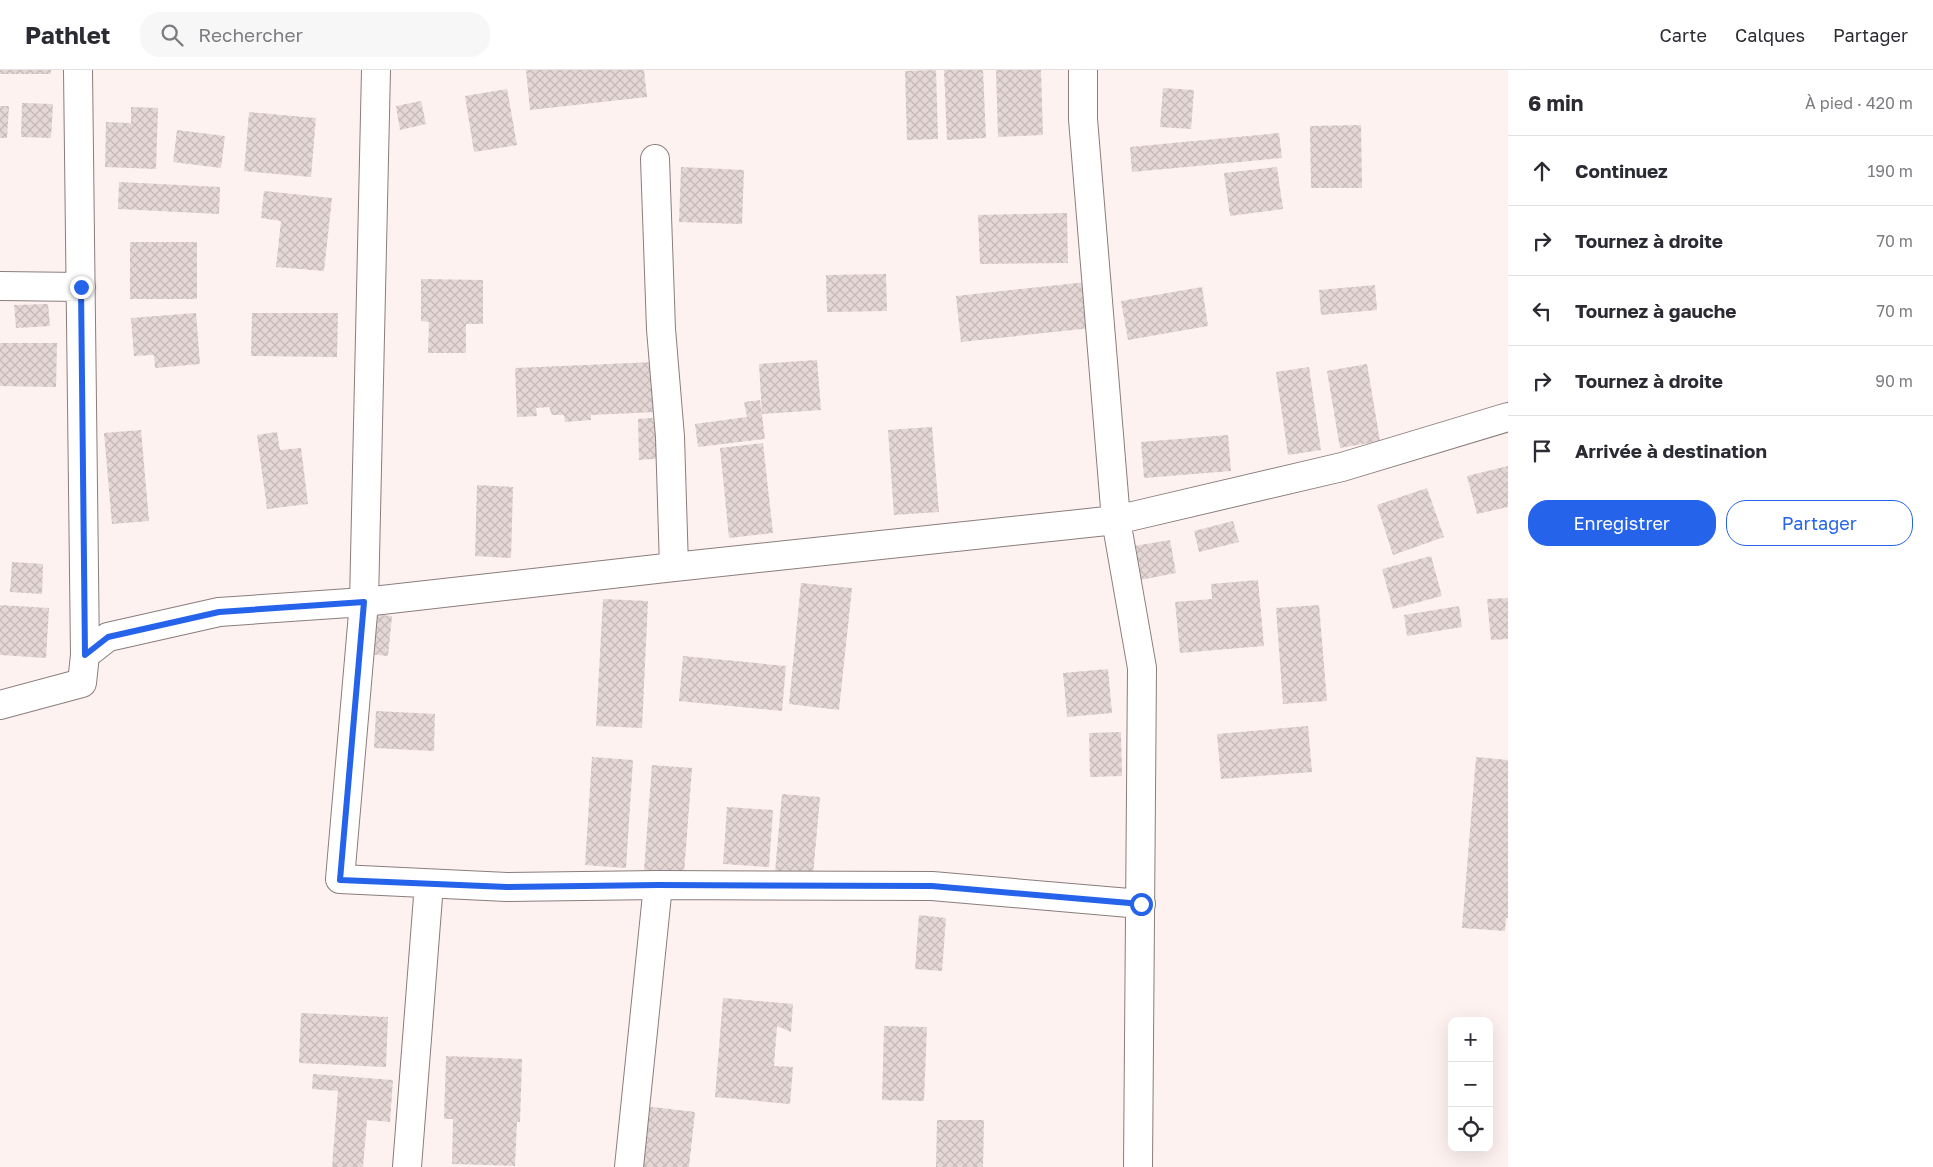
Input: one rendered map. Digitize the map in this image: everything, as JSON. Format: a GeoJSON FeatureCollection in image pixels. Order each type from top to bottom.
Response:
{"type":"FeatureCollection","features":[{"type":"Feature","properties":{"kind":"street"},"geometry":{"type":"LineString","coordinates":[[0,705],[82,683],[85,655],[78,70]]}},
{"type":"Feature","properties":{"kind":"street"},"geometry":{"type":"LineString","coordinates":[[376,70],[364,602],[340,880],[507,887],[658,885],[932,886],[1141,904]]}},
{"type":"Feature","properties":{"kind":"street"},"geometry":{"type":"LineString","coordinates":[[1083,70],[1082,119],[1116,520],[1142,668],[1138,1167]]}},
{"type":"Feature","properties":{"kind":"street"},"geometry":{"type":"LineString","coordinates":[[655,159],[661,329],[670,437],[674,567]]}},
{"type":"Feature","properties":{"kind":"street"},"geometry":{"type":"LineString","coordinates":[[0,286],[81,287]]}},
{"type":"Feature","properties":{"kind":"street"},"geometry":{"type":"LineString","coordinates":[[85,655],[108,637],[219,612],[364,602],[1116,520],[1342,467],[1508,417]]}},
{"type":"Feature","properties":{"kind":"street"},"geometry":{"type":"LineString","coordinates":[[407,1167],[429,884]]}},
{"type":"Feature","properties":{"kind":"street"},"geometry":{"type":"LineString","coordinates":[[629,1167],[658,885]]}},
{"type":"Feature","properties":{"kind":"building"},"geometry":{"type":"Polygon","coordinates":[[[0,70],[51,70],[51,74],[0,74],[0,70]]]}},
{"type":"Feature","properties":{"kind":"building"},"geometry":{"type":"Polygon","coordinates":[[[526,70],[644,70],[647,97],[530,110],[526,70]]]}},
{"type":"Feature","properties":{"kind":"building"},"geometry":{"type":"Polygon","coordinates":[[[936,70],[938,139],[907,140],[905,71],[936,70]]]}},
{"type":"Feature","properties":{"kind":"building"},"geometry":{"type":"Polygon","coordinates":[[[944,70],[983,70],[986,138],[947,140],[944,70]]]}},
{"type":"Feature","properties":{"kind":"building"},"geometry":{"type":"Polygon","coordinates":[[[996,70],[1041,70],[1043,135],[998,137],[996,70]]]}},
{"type":"Feature","properties":{"kind":"building"},"geometry":{"type":"Polygon","coordinates":[[[1163,88],[1194,90],[1191,129],[1160,127],[1163,88]]]}},
{"type":"Feature","properties":{"kind":"building"},"geometry":{"type":"Polygon","coordinates":[[[507,89],[517,145],[474,152],[465,96],[507,89]]]}},
{"type":"Feature","properties":{"kind":"building"},"geometry":{"type":"Polygon","coordinates":[[[421,101],[426,124],[400,130],[396,106],[421,101]]]}},
{"type":"Feature","properties":{"kind":"building"},"geometry":{"type":"Polygon","coordinates":[[[22,103],[53,104],[51,138],[21,137],[22,103]]]}},
{"type":"Feature","properties":{"kind":"building"},"geometry":{"type":"Polygon","coordinates":[[[0,106],[9,106],[7,138],[0,138],[0,106]]]}},
{"type":"Feature","properties":{"kind":"building"},"geometry":{"type":"Polygon","coordinates":[[[131,107],[158,108],[156,169],[105,167],[106,122],[131,123],[131,107]]]}},
{"type":"Feature","properties":{"kind":"building"},"geometry":{"type":"Polygon","coordinates":[[[249,112],[316,118],[311,177],[244,171],[249,112]]]}},
{"type":"Feature","properties":{"kind":"building"},"geometry":{"type":"Polygon","coordinates":[[[1361,125],[1362,188],[1311,188],[1310,126],[1361,125]]]}},
{"type":"Feature","properties":{"kind":"building"},"geometry":{"type":"Polygon","coordinates":[[[177,130],[225,136],[221,168],[173,162],[177,130]]]}},
{"type":"Feature","properties":{"kind":"building"},"geometry":{"type":"Polygon","coordinates":[[[1279,133],[1282,158],[1132,172],[1130,147],[1279,133]]]}},
{"type":"Feature","properties":{"kind":"building"},"geometry":{"type":"Polygon","coordinates":[[[681,167],[744,170],[742,224],[679,222],[681,167]]]}},
{"type":"Feature","properties":{"kind":"building"},"geometry":{"type":"Polygon","coordinates":[[[1277,167],[1283,209],[1230,216],[1224,173],[1277,167]]]}},
{"type":"Feature","properties":{"kind":"building"},"geometry":{"type":"Polygon","coordinates":[[[119,182],[220,187],[219,214],[118,209],[119,182]]]}},
{"type":"Feature","properties":{"kind":"building"},"geometry":{"type":"Polygon","coordinates":[[[264,191],[332,198],[324,271],[276,267],[281,221],[261,218],[264,191]]]}},
{"type":"Feature","properties":{"kind":"building"},"geometry":{"type":"Polygon","coordinates":[[[1067,213],[1068,263],[980,264],[978,215],[1067,213]]]}},
{"type":"Feature","properties":{"kind":"building"},"geometry":{"type":"Polygon","coordinates":[[[130,242],[197,242],[197,299],[130,299],[130,242]]]}},
{"type":"Feature","properties":{"kind":"building"},"geometry":{"type":"Polygon","coordinates":[[[886,274],[887,311],[827,312],[826,275],[886,274]]]}},
{"type":"Feature","properties":{"kind":"building"},"geometry":{"type":"Polygon","coordinates":[[[421,279],[483,280],[483,324],[466,324],[466,353],[428,353],[429,322],[421,321],[421,279]]]}},
{"type":"Feature","properties":{"kind":"building"},"geometry":{"type":"Polygon","coordinates":[[[1087,282],[1092,328],[961,342],[956,296],[1087,282]]]}},
{"type":"Feature","properties":{"kind":"building"},"geometry":{"type":"Polygon","coordinates":[[[1375,285],[1377,310],[1321,315],[1319,290],[1375,285]]]}},
{"type":"Feature","properties":{"kind":"building"},"geometry":{"type":"Polygon","coordinates":[[[1202,287],[1208,326],[1128,340],[1121,301],[1202,287]]]}},
{"type":"Feature","properties":{"kind":"building"},"geometry":{"type":"Polygon","coordinates":[[[48,304],[50,326],[16,328],[14,305],[48,304]]]}},
{"type":"Feature","properties":{"kind":"building"},"geometry":{"type":"Polygon","coordinates":[[[196,313],[200,364],[155,368],[154,355],[134,356],[131,318],[196,313]]]}},
{"type":"Feature","properties":{"kind":"building"},"geometry":{"type":"Polygon","coordinates":[[[252,313],[338,313],[337,357],[251,356],[252,313]]]}},
{"type":"Feature","properties":{"kind":"building"},"geometry":{"type":"Polygon","coordinates":[[[0,343],[57,343],[56,387],[0,386],[0,343]]]}},
{"type":"Feature","properties":{"kind":"building"},"geometry":{"type":"Polygon","coordinates":[[[817,360],[821,410],[762,414],[759,364],[817,360]]]}},
{"type":"Feature","properties":{"kind":"building"},"geometry":{"type":"Polygon","coordinates":[[[654,362],[657,412],[591,415],[591,420],[565,422],[564,415],[552,415],[549,407],[536,408],[537,416],[517,417],[515,368],[654,362]]]}},
{"type":"Feature","properties":{"kind":"building"},"geometry":{"type":"Polygon","coordinates":[[[1367,364],[1380,441],[1340,448],[1327,371],[1367,364]]]}},
{"type":"Feature","properties":{"kind":"building"},"geometry":{"type":"Polygon","coordinates":[[[1309,367],[1321,450],[1288,455],[1276,372],[1309,367]]]}},
{"type":"Feature","properties":{"kind":"building"},"geometry":{"type":"Polygon","coordinates":[[[760,400],[765,439],[698,447],[695,424],[747,417],[744,402],[760,400]]]}},
{"type":"Feature","properties":{"kind":"building"},"geometry":{"type":"Polygon","coordinates":[[[663,417],[666,458],[639,460],[638,419],[663,417]]]}},
{"type":"Feature","properties":{"kind":"building"},"geometry":{"type":"Polygon","coordinates":[[[932,427],[939,512],[894,515],[888,430],[932,427]]]}},
{"type":"Feature","properties":{"kind":"building"},"geometry":{"type":"Polygon","coordinates":[[[141,430],[149,521],[112,524],[104,433],[141,430]]]}},
{"type":"Feature","properties":{"kind":"building"},"geometry":{"type":"Polygon","coordinates":[[[277,432],[280,450],[301,448],[308,504],[267,509],[257,435],[277,432]]]}},
{"type":"Feature","properties":{"kind":"building"},"geometry":{"type":"Polygon","coordinates":[[[1228,435],[1231,471],[1144,478],[1141,442],[1228,435]]]}},
{"type":"Feature","properties":{"kind":"building"},"geometry":{"type":"Polygon","coordinates":[[[763,443],[773,533],[729,538],[720,448],[763,443]]]}},
{"type":"Feature","properties":{"kind":"building"},"geometry":{"type":"Polygon","coordinates":[[[1508,466],[1508,507],[1477,514],[1467,476],[1508,466]]]}},
{"type":"Feature","properties":{"kind":"building"},"geometry":{"type":"Polygon","coordinates":[[[477,485],[513,487],[511,558],[475,556],[477,485]]]}},
{"type":"Feature","properties":{"kind":"building"},"geometry":{"type":"Polygon","coordinates":[[[1427,488],[1444,537],[1393,555],[1377,505],[1427,488]]]}},
{"type":"Feature","properties":{"kind":"building"},"geometry":{"type":"Polygon","coordinates":[[[1233,521],[1239,542],[1199,552],[1194,531],[1233,521]]]}},
{"type":"Feature","properties":{"kind":"building"},"geometry":{"type":"Polygon","coordinates":[[[1170,540],[1176,573],[1140,580],[1134,546],[1170,540]]]}},
{"type":"Feature","properties":{"kind":"building"},"geometry":{"type":"Polygon","coordinates":[[[1431,556],[1442,596],[1393,609],[1382,569],[1431,556]]]}},
{"type":"Feature","properties":{"kind":"building"},"geometry":{"type":"Polygon","coordinates":[[[12,562],[43,564],[42,594],[10,592],[12,562]]]}},
{"type":"Feature","properties":{"kind":"building"},"geometry":{"type":"Polygon","coordinates":[[[1258,580],[1264,646],[1180,653],[1175,602],[1212,599],[1211,584],[1258,580]]]}},
{"type":"Feature","properties":{"kind":"building"},"geometry":{"type":"Polygon","coordinates":[[[801,583],[852,588],[839,710],[789,704],[801,583]]]}},
{"type":"Feature","properties":{"kind":"building"},"geometry":{"type":"Polygon","coordinates":[[[1508,598],[1508,639],[1491,640],[1487,599],[1508,598]]]}},
{"type":"Feature","properties":{"kind":"building"},"geometry":{"type":"Polygon","coordinates":[[[603,599],[648,601],[642,728],[596,726],[603,599]]]}},
{"type":"Feature","properties":{"kind":"building"},"geometry":{"type":"Polygon","coordinates":[[[0,605],[49,608],[46,658],[0,655],[0,605]]]}},
{"type":"Feature","properties":{"kind":"building"},"geometry":{"type":"Polygon","coordinates":[[[1319,605],[1327,701],[1283,704],[1276,608],[1319,605]]]}},
{"type":"Feature","properties":{"kind":"building"},"geometry":{"type":"Polygon","coordinates":[[[1459,606],[1462,627],[1407,636],[1404,615],[1459,606]]]}},
{"type":"Feature","properties":{"kind":"building"},"geometry":{"type":"Polygon","coordinates":[[[373,614],[392,616],[388,656],[368,654],[373,614]]]}},
{"type":"Feature","properties":{"kind":"building"},"geometry":{"type":"Polygon","coordinates":[[[683,656],[786,666],[782,711],[679,701],[683,656]]]}},
{"type":"Feature","properties":{"kind":"building"},"geometry":{"type":"Polygon","coordinates":[[[1108,669],[1112,713],[1067,717],[1063,673],[1108,669]]]}},
{"type":"Feature","properties":{"kind":"building"},"geometry":{"type":"Polygon","coordinates":[[[376,711],[435,714],[434,751],[374,748],[376,711]]]}},
{"type":"Feature","properties":{"kind":"building"},"geometry":{"type":"Polygon","coordinates":[[[1308,726],[1312,772],[1221,779],[1217,734],[1308,726]]]}},
{"type":"Feature","properties":{"kind":"building"},"geometry":{"type":"Polygon","coordinates":[[[1121,732],[1122,776],[1090,777],[1089,733],[1121,732]]]}},
{"type":"Feature","properties":{"kind":"building"},"geometry":{"type":"Polygon","coordinates":[[[592,757],[633,760],[626,868],[585,865],[592,757]]]}},
{"type":"Feature","properties":{"kind":"building"},"geometry":{"type":"Polygon","coordinates":[[[1476,757],[1508,760],[1508,918],[1506,918],[1505,931],[1462,928],[1476,757]]]}},
{"type":"Feature","properties":{"kind":"building"},"geometry":{"type":"Polygon","coordinates":[[[652,765],[692,768],[684,874],[644,870],[652,765]]]}},
{"type":"Feature","properties":{"kind":"building"},"geometry":{"type":"Polygon","coordinates":[[[782,794],[820,797],[813,875],[775,872],[782,794]]]}},
{"type":"Feature","properties":{"kind":"building"},"geometry":{"type":"Polygon","coordinates":[[[727,807],[773,810],[769,867],[723,864],[727,807]]]}},
{"type":"Feature","properties":{"kind":"building"},"geometry":{"type":"Polygon","coordinates":[[[919,915],[946,918],[942,971],[915,969],[919,915]]]}},
{"type":"Feature","properties":{"kind":"building"},"geometry":{"type":"Polygon","coordinates":[[[723,998],[793,1004],[791,1032],[777,1026],[774,1066],[793,1067],[790,1104],[715,1097],[723,998]]]}},
{"type":"Feature","properties":{"kind":"building"},"geometry":{"type":"Polygon","coordinates":[[[301,1013],[388,1017],[386,1067],[299,1063],[301,1013]]]}},
{"type":"Feature","properties":{"kind":"building"},"geometry":{"type":"Polygon","coordinates":[[[884,1026],[927,1027],[924,1101],[882,1100],[884,1026]]]}},
{"type":"Feature","properties":{"kind":"building"},"geometry":{"type":"Polygon","coordinates":[[[446,1056],[522,1059],[520,1122],[517,1122],[515,1166],[452,1164],[453,1119],[444,1119],[446,1056]]]}},
{"type":"Feature","properties":{"kind":"building"},"geometry":{"type":"Polygon","coordinates":[[[313,1074],[393,1080],[390,1122],[367,1120],[363,1167],[332,1167],[338,1091],[312,1089],[313,1074]]]}},
{"type":"Feature","properties":{"kind":"building"},"geometry":{"type":"Polygon","coordinates":[[[644,1106],[695,1112],[689,1167],[637,1167],[644,1106]]]}},
{"type":"Feature","properties":{"kind":"building"},"geometry":{"type":"Polygon","coordinates":[[[937,1120],[984,1120],[983,1167],[936,1167],[937,1120]]]}},
{"type":"Feature","properties":{"kind":"route"},"geometry":{"type":"LineString","coordinates":[[81,287],[85,655],[108,637],[219,612],[364,602],[340,880],[507,887],[658,885],[932,886],[1141,904]]}}]}
